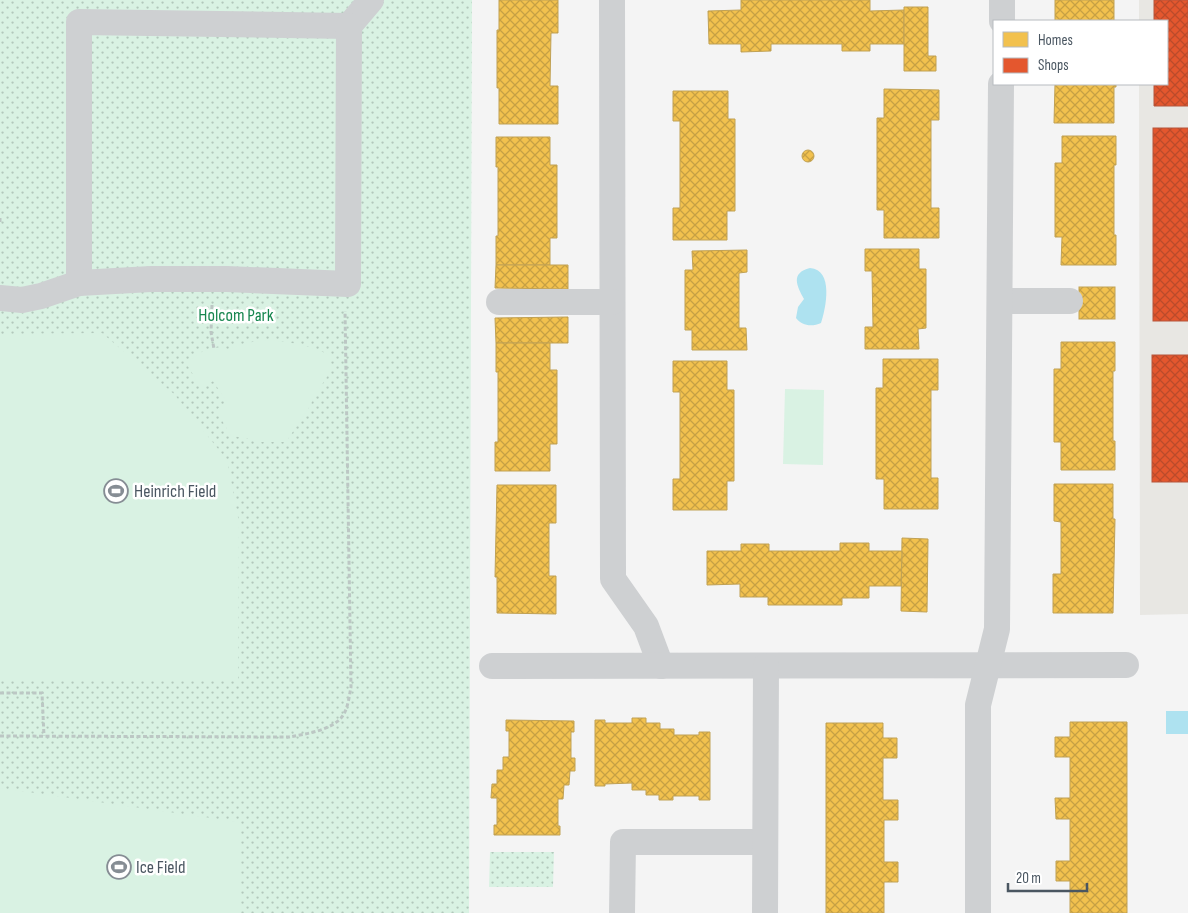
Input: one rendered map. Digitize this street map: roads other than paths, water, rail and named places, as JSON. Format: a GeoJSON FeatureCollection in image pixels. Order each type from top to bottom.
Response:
{"type":"FeatureCollection","features":[{"type":"Feature","properties":{"kind":"lane"},"geometry":{"type":"LineString","coordinates":[[0,298],[22,300],[41,296],[79,283],[151,279],[213,279],[348,284],[350,26],[371,0]]}},
{"type":"Feature","properties":{"kind":"lane"},"geometry":{"type":"LineString","coordinates":[[612,0],[613,579],[646,626],[661,666]]}},
{"type":"Feature","properties":{"kind":"lane"},"geometry":{"type":"LineString","coordinates":[[1002,0],[1002,20]]}},
{"type":"Feature","properties":{"kind":"lane"},"geometry":{"type":"LineString","coordinates":[[79,283],[79,22],[350,26]]}},
{"type":"Feature","properties":{"kind":"lane"},"geometry":{"type":"LineString","coordinates":[[978,913],[978,705],[997,629],[1001,85]]}},
{"type":"Feature","properties":{"kind":"lane"},"geometry":{"type":"LineString","coordinates":[[1000,301],[1070,301]]}},
{"type":"Feature","properties":{"kind":"lane"},"geometry":{"type":"LineString","coordinates":[[499,302],[612,302]]}},
{"type":"Feature","properties":{"kind":"lane"},"geometry":{"type":"LineString","coordinates":[[492,666],[1126,665]]}},
{"type":"Feature","properties":{"kind":"lane"},"geometry":{"type":"LineString","coordinates":[[765,913],[766,666]]}},
{"type":"Feature","properties":{"kind":"lane"},"geometry":{"type":"LineString","coordinates":[[622,913],[623,842],[765,842]]}},
{"type":"Feature","properties":{"kind":"water"},"geometry":{"type":"Polygon","coordinates":[[[810,268],[818,270],[823,275],[826,291],[825,308],[821,323],[814,325],[801,323],[796,318],[798,307],[804,299],[799,289],[797,277],[804,270],[810,268]]]}},
{"type":"Feature","properties":{"kind":"water"},"geometry":{"type":"Polygon","coordinates":[[[1166,711],[1188,711],[1188,734],[1166,734],[1166,711]]]}},
{"type":"Feature","properties":{"kind":"place","name":"Heinrich Field"},"geometry":{"type":"Point","coordinates":[116,491]}},
{"type":"Feature","properties":{"kind":"place","name":"Ice Field"},"geometry":{"type":"Point","coordinates":[119,867]}},
{"type":"Feature","properties":{"kind":"park label","name":"Holcom Park"},"geometry":{"type":"Point","coordinates":[236,315]}}]}
